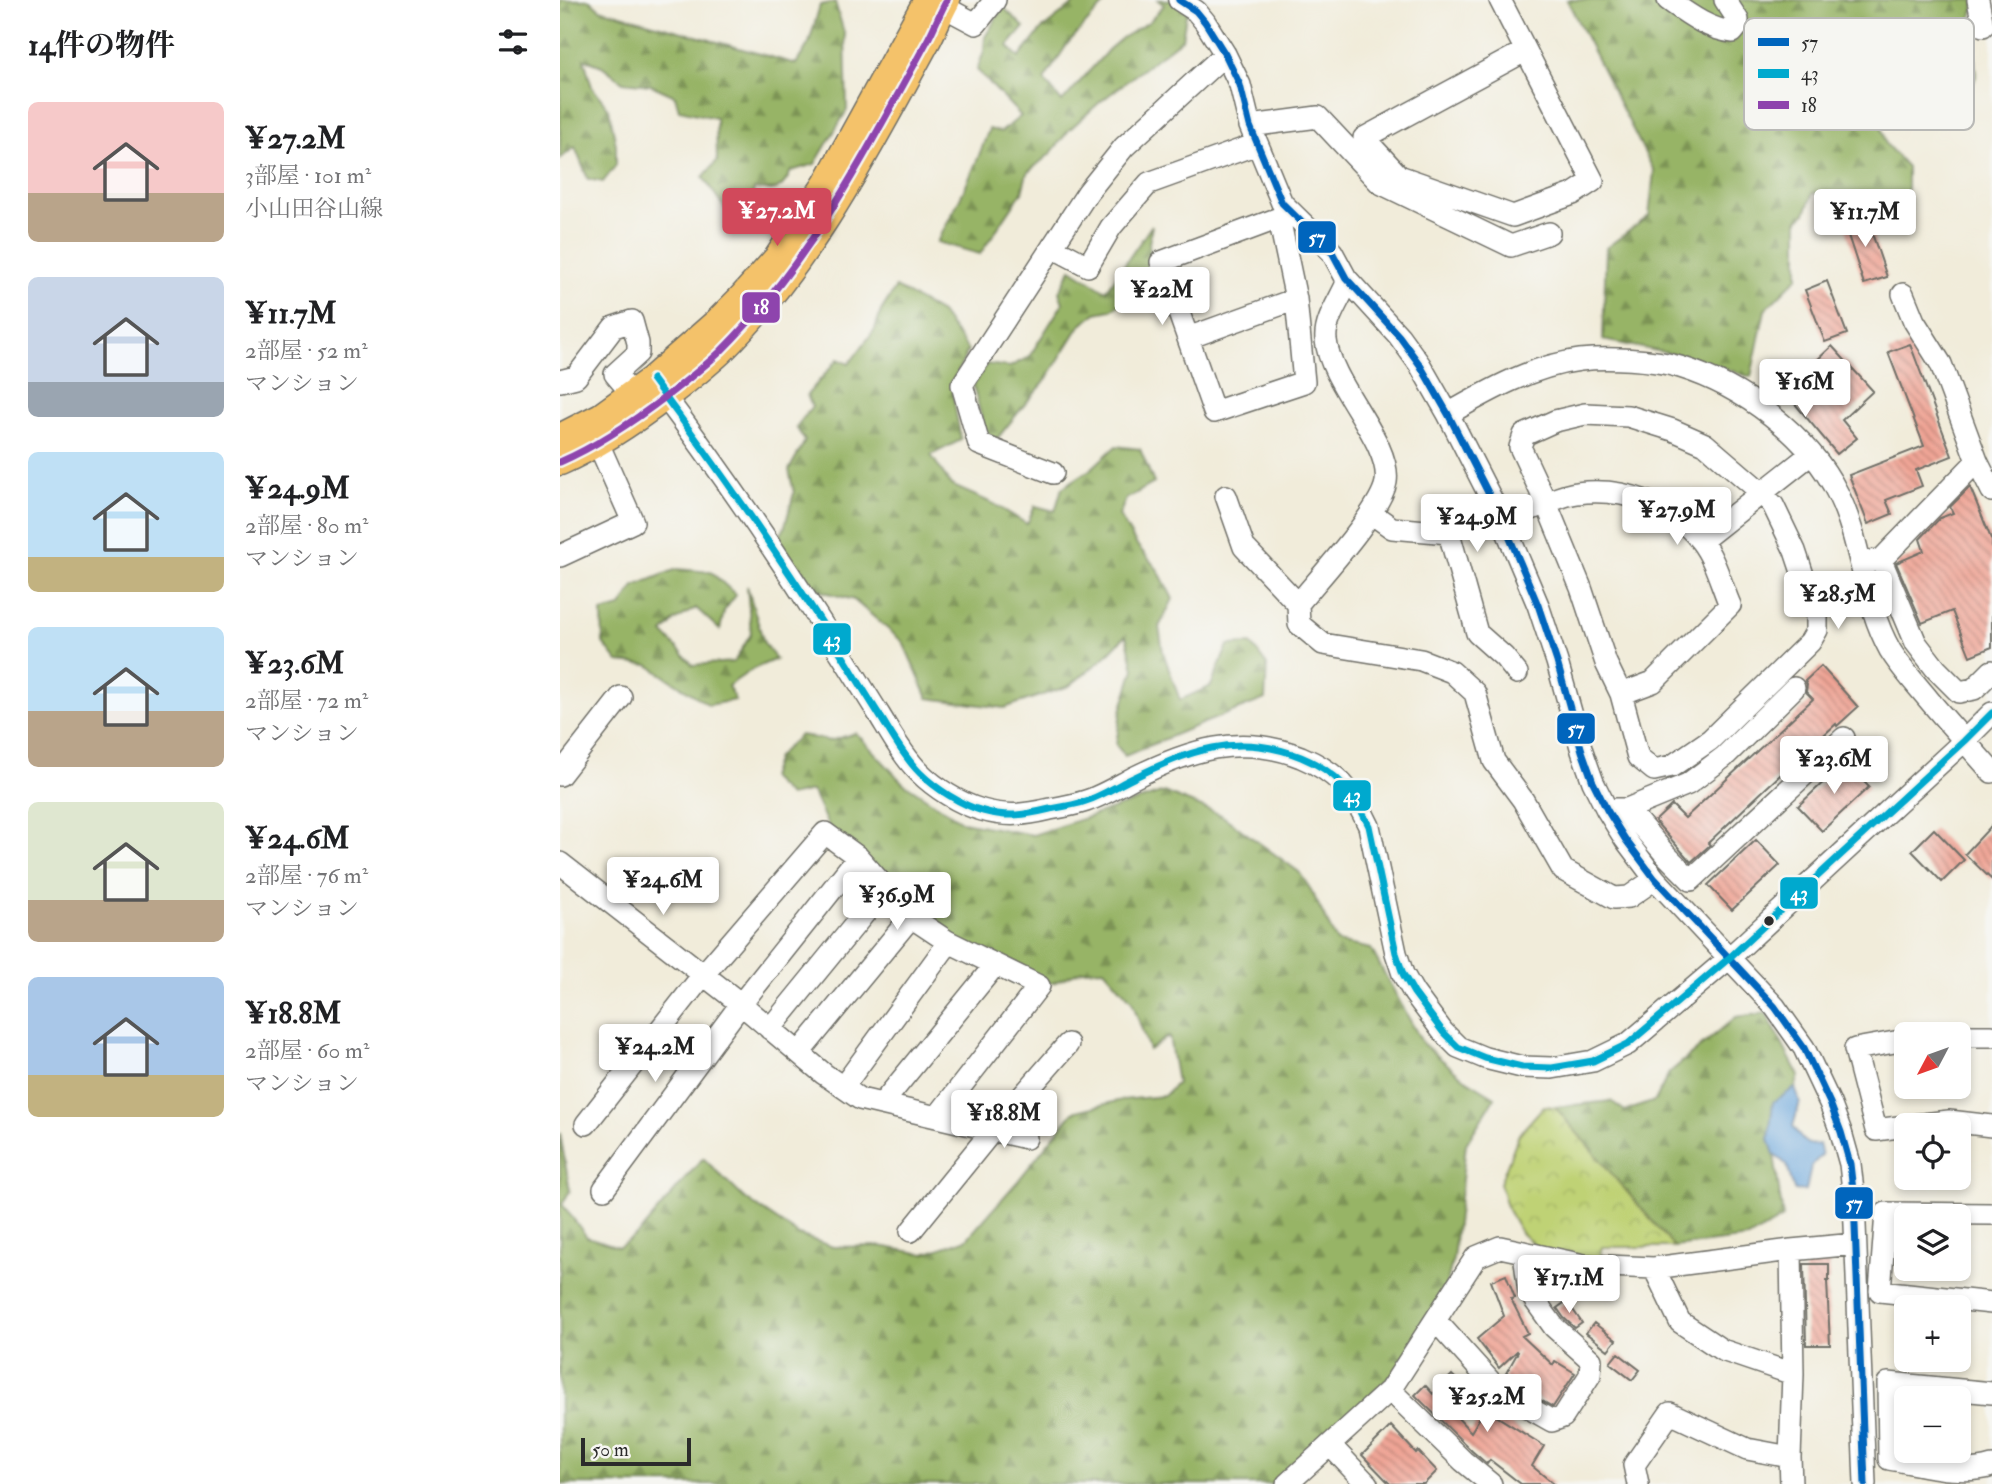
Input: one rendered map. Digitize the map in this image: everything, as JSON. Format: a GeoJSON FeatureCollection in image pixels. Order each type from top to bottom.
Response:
{"type":"FeatureCollection","features":[{"type":"Feature","properties":{"kind":"main road"},"geometry":{"type":"LineString","coordinates":[[560,462],[598,443],[777,258],[826,184],[937,2]]}},
{"type":"Feature","properties":{"kind":"main road"},"geometry":{"type":"LineString","coordinates":[[560,437],[649,390]]}},
{"type":"Feature","properties":{"kind":"street"},"geometry":{"type":"LineString","coordinates":[[937,2],[976,24],[995,0]]}},
{"type":"Feature","properties":{"kind":"street"},"geometry":{"type":"LineString","coordinates":[[1179,0],[1196,11],[1205,22],[1240,85],[1253,135],[1281,211],[1296,299],[1304,382],[1214,412],[1161,261],[1281,211]]}},
{"type":"Feature","properties":{"kind":"street"},"geometry":{"type":"LineString","coordinates":[[1500,0],[1593,181],[1573,194],[1513,216],[1399,176],[1364,138],[1525,51]]}},
{"type":"Feature","properties":{"kind":"street"},"geometry":{"type":"LineString","coordinates":[[1668,0],[1719,31],[1732,32],[1737,27],[1738,20],[1725,0]]}},
{"type":"Feature","properties":{"kind":"street"},"geometry":{"type":"LineString","coordinates":[[1978,0],[1983,26]]}},
{"type":"Feature","properties":{"kind":"street"},"geometry":{"type":"LineString","coordinates":[[1053,473],[979,444],[961,385],[1088,192],[1124,147],[1225,54]]}},
{"type":"Feature","properties":{"kind":"street"},"geometry":{"type":"LineString","coordinates":[[1052,247],[1088,265],[1111,227],[1149,183],[1253,135],[1318,117],[1380,183],[1511,246],[1549,233]]}},
{"type":"Feature","properties":{"kind":"street"},"geometry":{"type":"LineString","coordinates":[[1281,211],[1332,252],[1346,278],[1399,336],[1420,365],[1503,522],[1538,605],[1593,782],[1617,809],[1691,880],[1844,738]]}},
{"type":"Feature","properties":{"kind":"street"},"geometry":{"type":"LineString","coordinates":[[1298,604],[1371,513],[1386,483],[1386,462],[1334,368],[1326,340],[1327,327],[1346,285],[1346,278]]}},
{"type":"Feature","properties":{"kind":"street"},"geometry":{"type":"LineString","coordinates":[[1903,294],[1914,321],[1941,364],[1977,461],[1992,491]]}},
{"type":"Feature","properties":{"kind":"street"},"geometry":{"type":"LineString","coordinates":[[1188,338],[1296,299]]}},
{"type":"Feature","properties":{"kind":"street"},"geometry":{"type":"LineString","coordinates":[[560,381],[576,377],[614,327],[632,321],[638,354],[615,374],[649,390],[781,559],[894,738],[918,771],[958,800],[980,810],[1002,815],[1024,815],[1087,801],[1191,752],[1230,744],[1278,750],[1309,761],[1338,779],[1352,793],[1369,827],[1396,953],[1402,974],[1414,993],[1436,1024],[1458,1047],[1522,1068],[1552,1068],[1593,1060],[1628,1044],[1728,959],[1992,713]]}},
{"type":"Feature","properties":{"kind":"street"},"geometry":{"type":"LineString","coordinates":[[1448,414],[1519,376],[1579,360],[1598,359],[1678,366],[1707,377],[1753,401],[1811,454],[1838,494],[1916,643],[1959,692],[1974,689],[1992,671]]}},
{"type":"Feature","properties":{"kind":"street"},"geometry":{"type":"LineString","coordinates":[[1586,414],[1628,416],[1673,430],[1705,444],[1762,493],[1773,505],[1795,551],[1816,617],[1817,630],[1810,642],[1710,740],[1672,766],[1654,770],[1638,757],[1622,694],[1606,663],[1581,588],[1520,447],[1524,435],[1555,421],[1586,414]]}},
{"type":"Feature","properties":{"kind":"street"},"geometry":{"type":"LineString","coordinates":[[560,556],[633,522],[598,443]]}},
{"type":"Feature","properties":{"kind":"street"},"geometry":{"type":"LineString","coordinates":[[1701,541],[1811,454]]}},
{"type":"Feature","properties":{"kind":"street"},"geometry":{"type":"LineString","coordinates":[[1871,561],[1977,461]]}},
{"type":"Feature","properties":{"kind":"street"},"geometry":{"type":"LineString","coordinates":[[1503,522],[1576,493],[1619,493],[1655,504],[1680,520],[1701,541],[1710,555],[1730,604],[1653,681],[1622,694]]}},
{"type":"Feature","properties":{"kind":"street"},"geometry":{"type":"LineString","coordinates":[[1226,496],[1244,547],[1298,604],[1299,624],[1323,644],[1421,660],[1452,672],[1475,693],[1494,761],[1523,800],[1563,870],[1614,898],[1629,897],[1655,879]]}},
{"type":"Feature","properties":{"kind":"street"},"geometry":{"type":"LineString","coordinates":[[1371,513],[1392,528],[1450,533],[1477,633],[1504,657],[1517,673]]}},
{"type":"Feature","properties":{"kind":"street"},"geometry":{"type":"LineString","coordinates":[[1871,561],[1875,614],[1890,649],[1908,675],[1992,772]]}},
{"type":"Feature","properties":{"kind":"street"},"geometry":{"type":"LineString","coordinates":[[1617,809],[1688,784],[1724,757],[1794,688]]}},
{"type":"Feature","properties":{"kind":"street"},"geometry":{"type":"LineString","coordinates":[[560,775],[621,698]]}},
{"type":"Feature","properties":{"kind":"street"},"geometry":{"type":"LineString","coordinates":[[1617,809],[1625,839],[1655,879],[1775,1007],[1789,1026],[1804,1048],[1841,1132],[1850,1164],[1854,1199],[1865,1484]]}},
{"type":"Feature","properties":{"kind":"street"},"geometry":{"type":"LineString","coordinates":[[586,1124],[704,975],[825,834],[858,857],[911,917],[949,942],[1039,986],[937,1117]]}},
{"type":"Feature","properties":{"kind":"street"},"geometry":{"type":"LineString","coordinates":[[604,1189],[741,1004],[858,857]]}},
{"type":"Feature","properties":{"kind":"street"},"geometry":{"type":"LineString","coordinates":[[560,863],[860,1099],[1026,1138]]}},
{"type":"Feature","properties":{"kind":"street"},"geometry":{"type":"LineString","coordinates":[[770,1029],[886,888]]}},
{"type":"Feature","properties":{"kind":"street"},"geometry":{"type":"LineString","coordinates":[[799,1053],[911,917]]}},
{"type":"Feature","properties":{"kind":"street"},"geometry":{"type":"LineString","coordinates":[[842,1087],[949,942]]}},
{"type":"Feature","properties":{"kind":"street"},"geometry":{"type":"LineString","coordinates":[[882,1104],[995,964]]}},
{"type":"Feature","properties":{"kind":"street"},"geometry":{"type":"LineString","coordinates":[[1971,1036],[1992,1036]]}},
{"type":"Feature","properties":{"kind":"street"},"geometry":{"type":"LineString","coordinates":[[1894,1042],[1855,1049],[1876,1130],[1894,1128]]}},
{"type":"Feature","properties":{"kind":"street"},"geometry":{"type":"LineString","coordinates":[[911,1231],[992,1131],[1068,1044]]}},
{"type":"Feature","properties":{"kind":"street"},"geometry":{"type":"LineString","coordinates":[[1971,1124],[1992,1126]]}},
{"type":"Feature","properties":{"kind":"street"},"geometry":{"type":"LineString","coordinates":[[1992,1214],[1886,1213],[1880,1291],[1992,1303]]}},
{"type":"Feature","properties":{"kind":"street"},"geometry":{"type":"LineString","coordinates":[[1287,1484],[1390,1390],[1476,1257],[1500,1247],[1584,1265],[1654,1268],[1854,1244]]}},
{"type":"Feature","properties":{"kind":"street"},"geometry":{"type":"LineString","coordinates":[[1791,1250],[1791,1484]]}},
{"type":"Feature","properties":{"kind":"street"},"geometry":{"type":"LineString","coordinates":[[1436,1321],[1499,1391],[1552,1421],[1563,1417],[1590,1375],[1591,1360],[1554,1327],[1529,1292],[1524,1253]]}},
{"type":"Feature","properties":{"kind":"street"},"geometry":{"type":"LineString","coordinates":[[1654,1268],[1680,1322],[1722,1350],[1793,1374]]}},
{"type":"Feature","properties":{"kind":"street"},"geometry":{"type":"LineString","coordinates":[[1992,1393],[1888,1383],[1889,1459],[1962,1470],[1978,1470],[1992,1466]]}},
{"type":"Feature","properties":{"kind":"street"},"geometry":{"type":"LineString","coordinates":[[1390,1390],[1463,1461],[1492,1484]]}},
{"type":"Feature","properties":{"kind":"street"},"geometry":{"type":"LineString","coordinates":[[1638,1484],[1634,1465],[1670,1413],[1746,1449],[1790,1457]]}},
{"type":"Feature","properties":{"kind":"street"},"geometry":{"type":"LineString","coordinates":[[1330,1445],[1367,1484]]}},
{"type":"Feature","properties":{"kind":"green space"},"geometry":{"type":"Polygon","coordinates":[[[560,0],[590,0],[600,9],[796,64],[809,43],[820,5],[835,2],[845,36],[847,110],[815,164],[791,171],[785,183],[777,189],[754,189],[750,213],[728,213],[703,177],[717,161],[716,118],[679,110],[675,96],[651,85],[623,82],[602,66],[584,59],[592,87],[609,109],[616,145],[616,165],[603,182],[588,179],[575,147],[560,159],[560,0]]]}},
{"type":"Feature","properties":{"kind":"green space"},"geometry":{"type":"Polygon","coordinates":[[[1079,0],[1108,0],[1068,43],[1044,80],[1062,102],[1109,49],[1150,21],[1164,5],[1158,0],[1204,0],[1186,15],[1182,39],[1100,102],[1069,130],[1051,153],[1027,173],[1022,192],[980,254],[937,242],[966,187],[989,129],[1001,132],[1021,116],[977,70],[984,51],[985,37],[1003,7],[1024,27],[1008,46],[1019,58],[1042,29],[1079,0]]]}},
{"type":"Feature","properties":{"kind":"green space"},"geometry":{"type":"Polygon","coordinates":[[[1567,0],[1974,0],[1971,18],[1744,18],[1744,130],[1882,130],[1886,144],[1907,167],[1907,196],[1886,206],[1813,193],[1805,213],[1798,220],[1798,277],[1765,310],[1751,377],[1687,357],[1603,340],[1606,248],[1649,216],[1654,171],[1567,0]]]}},
{"type":"Feature","properties":{"kind":"green space"},"geometry":{"type":"Polygon","coordinates":[[[1152,225],[1149,244],[1153,270],[1142,271],[1137,292],[1111,310],[1096,313],[1079,327],[1044,383],[996,440],[985,431],[973,385],[987,364],[1010,367],[1029,357],[1063,303],[1059,292],[1071,269],[1106,291],[1152,225]]]}},
{"type":"Feature","properties":{"kind":"green space"},"geometry":{"type":"Polygon","coordinates":[[[896,287],[941,313],[968,350],[954,380],[953,396],[961,440],[931,455],[951,485],[994,504],[1027,524],[1035,506],[1055,511],[1062,488],[1091,469],[1116,446],[1140,449],[1154,483],[1126,499],[1119,515],[1136,544],[1158,570],[1173,599],[1159,627],[1163,652],[1180,700],[1211,686],[1228,645],[1251,644],[1267,665],[1265,699],[1125,756],[1116,745],[1121,711],[1134,669],[1126,635],[1104,658],[1069,686],[1004,708],[928,698],[903,642],[854,600],[784,581],[767,556],[784,529],[794,493],[789,470],[805,441],[796,427],[812,407],[807,395],[838,359],[849,364],[875,329],[881,311],[896,287]]]}},
{"type":"Feature","properties":{"kind":"green space"},"geometry":{"type":"Polygon","coordinates":[[[677,569],[711,572],[736,595],[724,611],[720,630],[696,608],[673,622],[663,633],[693,665],[734,662],[751,634],[747,586],[764,643],[776,659],[753,669],[728,686],[735,700],[709,705],[648,665],[618,662],[603,643],[602,612],[621,607],[634,586],[677,569]]]}},
{"type":"Feature","properties":{"kind":"green space"},"geometry":{"type":"Polygon","coordinates":[[[856,733],[903,783],[963,822],[1033,835],[1164,792],[1221,815],[1299,872],[1337,942],[1371,949],[1423,1044],[1464,1078],[1495,1097],[1466,1144],[1453,1259],[1442,1302],[1408,1360],[1322,1437],[1275,1484],[560,1484],[560,1133],[570,1191],[562,1204],[587,1237],[619,1247],[639,1233],[703,1158],[743,1197],[799,1235],[833,1247],[880,1246],[924,1254],[967,1239],[1073,1112],[1122,1100],[1164,1096],[1177,1083],[1169,1036],[1149,1050],[1132,1001],[1104,969],[1082,970],[1053,983],[1029,982],[942,946],[830,830],[812,791],[789,796],[770,778],[777,757],[800,735],[830,741],[856,733]]]}},
{"type":"Feature","properties":{"kind":"green space"},"geometry":{"type":"Polygon","coordinates":[[[1766,1013],[1799,1076],[1795,1088],[1773,1102],[1769,1139],[1774,1154],[1783,1218],[1748,1238],[1674,1247],[1555,1107],[1611,1101],[1625,1111],[1655,1101],[1669,1073],[1736,1017],[1766,1013]]]}},
{"type":"Feature","properties":{"kind":"green space"},"geometry":{"type":"Polygon","coordinates":[[[1544,1106],[1555,1107],[1674,1247],[1602,1247],[1599,1261],[1541,1251],[1521,1233],[1508,1210],[1500,1183],[1519,1134],[1544,1106]]]}},
{"type":"Feature","properties":{"kind":"water"},"geometry":{"type":"Polygon","coordinates":[[[1795,1088],[1800,1102],[1793,1126],[1806,1143],[1819,1144],[1822,1155],[1811,1166],[1806,1191],[1794,1190],[1787,1165],[1774,1154],[1769,1139],[1773,1102],[1795,1088]]]}},
{"type":"Feature","properties":{"kind":"building"},"geometry":{"type":"Polygon","coordinates":[[[1865,213],[1887,277],[1864,284],[1843,220],[1865,213]]]}},
{"type":"Feature","properties":{"kind":"building"},"geometry":{"type":"Polygon","coordinates":[[[1827,281],[1847,334],[1825,342],[1805,290],[1827,281]]]}},
{"type":"Feature","properties":{"kind":"building"},"geometry":{"type":"Polygon","coordinates":[[[1910,344],[1952,456],[1916,470],[1922,486],[1886,500],[1892,514],[1868,524],[1849,475],[1924,446],[1888,352],[1910,344]]]}},
{"type":"Feature","properties":{"kind":"building"},"geometry":{"type":"Polygon","coordinates":[[[1832,346],[1873,391],[1842,420],[1857,438],[1837,454],[1785,392],[1817,366],[1814,363],[1832,346]]]}},
{"type":"Feature","properties":{"kind":"building"},"geometry":{"type":"Polygon","coordinates":[[[1970,487],[1992,541],[1992,647],[1970,656],[1952,611],[1922,623],[1896,563],[1924,551],[1920,539],[1940,518],[1953,513],[1950,507],[1970,487]]]}},
{"type":"Feature","properties":{"kind":"building"},"geometry":{"type":"Polygon","coordinates":[[[1821,666],[1858,707],[1766,788],[1691,862],[1655,821],[1672,805],[1685,818],[1813,699],[1806,692],[1805,681],[1821,666]]]}},
{"type":"Feature","properties":{"kind":"building"},"geometry":{"type":"Polygon","coordinates":[[[1845,762],[1869,787],[1822,831],[1798,806],[1845,762]]]}},
{"type":"Feature","properties":{"kind":"building"},"geometry":{"type":"Polygon","coordinates":[[[1992,825],[1992,880],[1965,854],[1992,825]]]}},
{"type":"Feature","properties":{"kind":"building"},"geometry":{"type":"Polygon","coordinates":[[[1934,829],[1964,860],[1942,882],[1912,851],[1934,829]]]}},
{"type":"Feature","properties":{"kind":"building"},"geometry":{"type":"Polygon","coordinates":[[[1756,840],[1780,865],[1732,910],[1708,885],[1756,840]]]}},
{"type":"Feature","properties":{"kind":"building"},"geometry":{"type":"Polygon","coordinates":[[[1804,1264],[1829,1264],[1827,1281],[1830,1345],[1806,1345],[1804,1264]]]}},
{"type":"Feature","properties":{"kind":"building"},"geometry":{"type":"Polygon","coordinates":[[[1506,1275],[1515,1298],[1511,1299],[1528,1333],[1522,1336],[1553,1365],[1555,1361],[1575,1373],[1553,1407],[1504,1377],[1517,1351],[1499,1368],[1477,1339],[1504,1316],[1491,1281],[1506,1275]]]}},
{"type":"Feature","properties":{"kind":"building"},"geometry":{"type":"Polygon","coordinates":[[[1567,1301],[1582,1323],[1575,1328],[1557,1308],[1567,1301]]]}},
{"type":"Feature","properties":{"kind":"building"},"geometry":{"type":"Polygon","coordinates":[[[1594,1323],[1616,1340],[1608,1350],[1586,1333],[1594,1323]]]}},
{"type":"Feature","properties":{"kind":"building"},"geometry":{"type":"Polygon","coordinates":[[[1618,1353],[1640,1370],[1632,1380],[1610,1363],[1618,1353]]]}},
{"type":"Feature","properties":{"kind":"building"},"geometry":{"type":"Polygon","coordinates":[[[1452,1375],[1472,1395],[1453,1413],[1471,1432],[1485,1409],[1544,1446],[1532,1466],[1554,1484],[1521,1484],[1490,1460],[1487,1464],[1415,1395],[1425,1385],[1433,1394],[1452,1375]]]}},
{"type":"Feature","properties":{"kind":"building"},"geometry":{"type":"Polygon","coordinates":[[[1391,1426],[1437,1471],[1424,1484],[1390,1484],[1362,1455],[1391,1426]]]}},
{"type":"Feature","properties":{"kind":"transit line","name":"18"},"geometry":{"type":"LineString","coordinates":[[560,462],[602,440],[655,405],[715,357],[753,317],[809,243],[859,165],[947,0]]}},
{"type":"Feature","properties":{"kind":"transit line","name":"57"},"geometry":{"type":"LineString","coordinates":[[1179,0],[1196,11],[1225,54],[1240,85],[1250,126],[1282,203],[1332,252],[1346,278],[1399,336],[1420,365],[1448,414],[1503,522],[1538,605],[1582,751],[1607,810],[1655,879],[1775,1007],[1804,1048],[1830,1103],[1850,1164],[1854,1199],[1865,1484]]}},
{"type":"Feature","properties":{"kind":"transit line","name":"43"},"geometry":{"type":"LineString","coordinates":[[652,379],[785,567],[903,753],[933,784],[975,808],[992,813],[1017,815],[1086,801],[1172,761],[1213,748],[1234,745],[1277,749],[1314,763],[1334,776],[1350,793],[1369,826],[1396,953],[1403,974],[1414,993],[1443,1032],[1458,1047],[1485,1058],[1522,1067],[1552,1068],[1593,1061],[1628,1044],[1728,959],[1992,713]]}}]}
